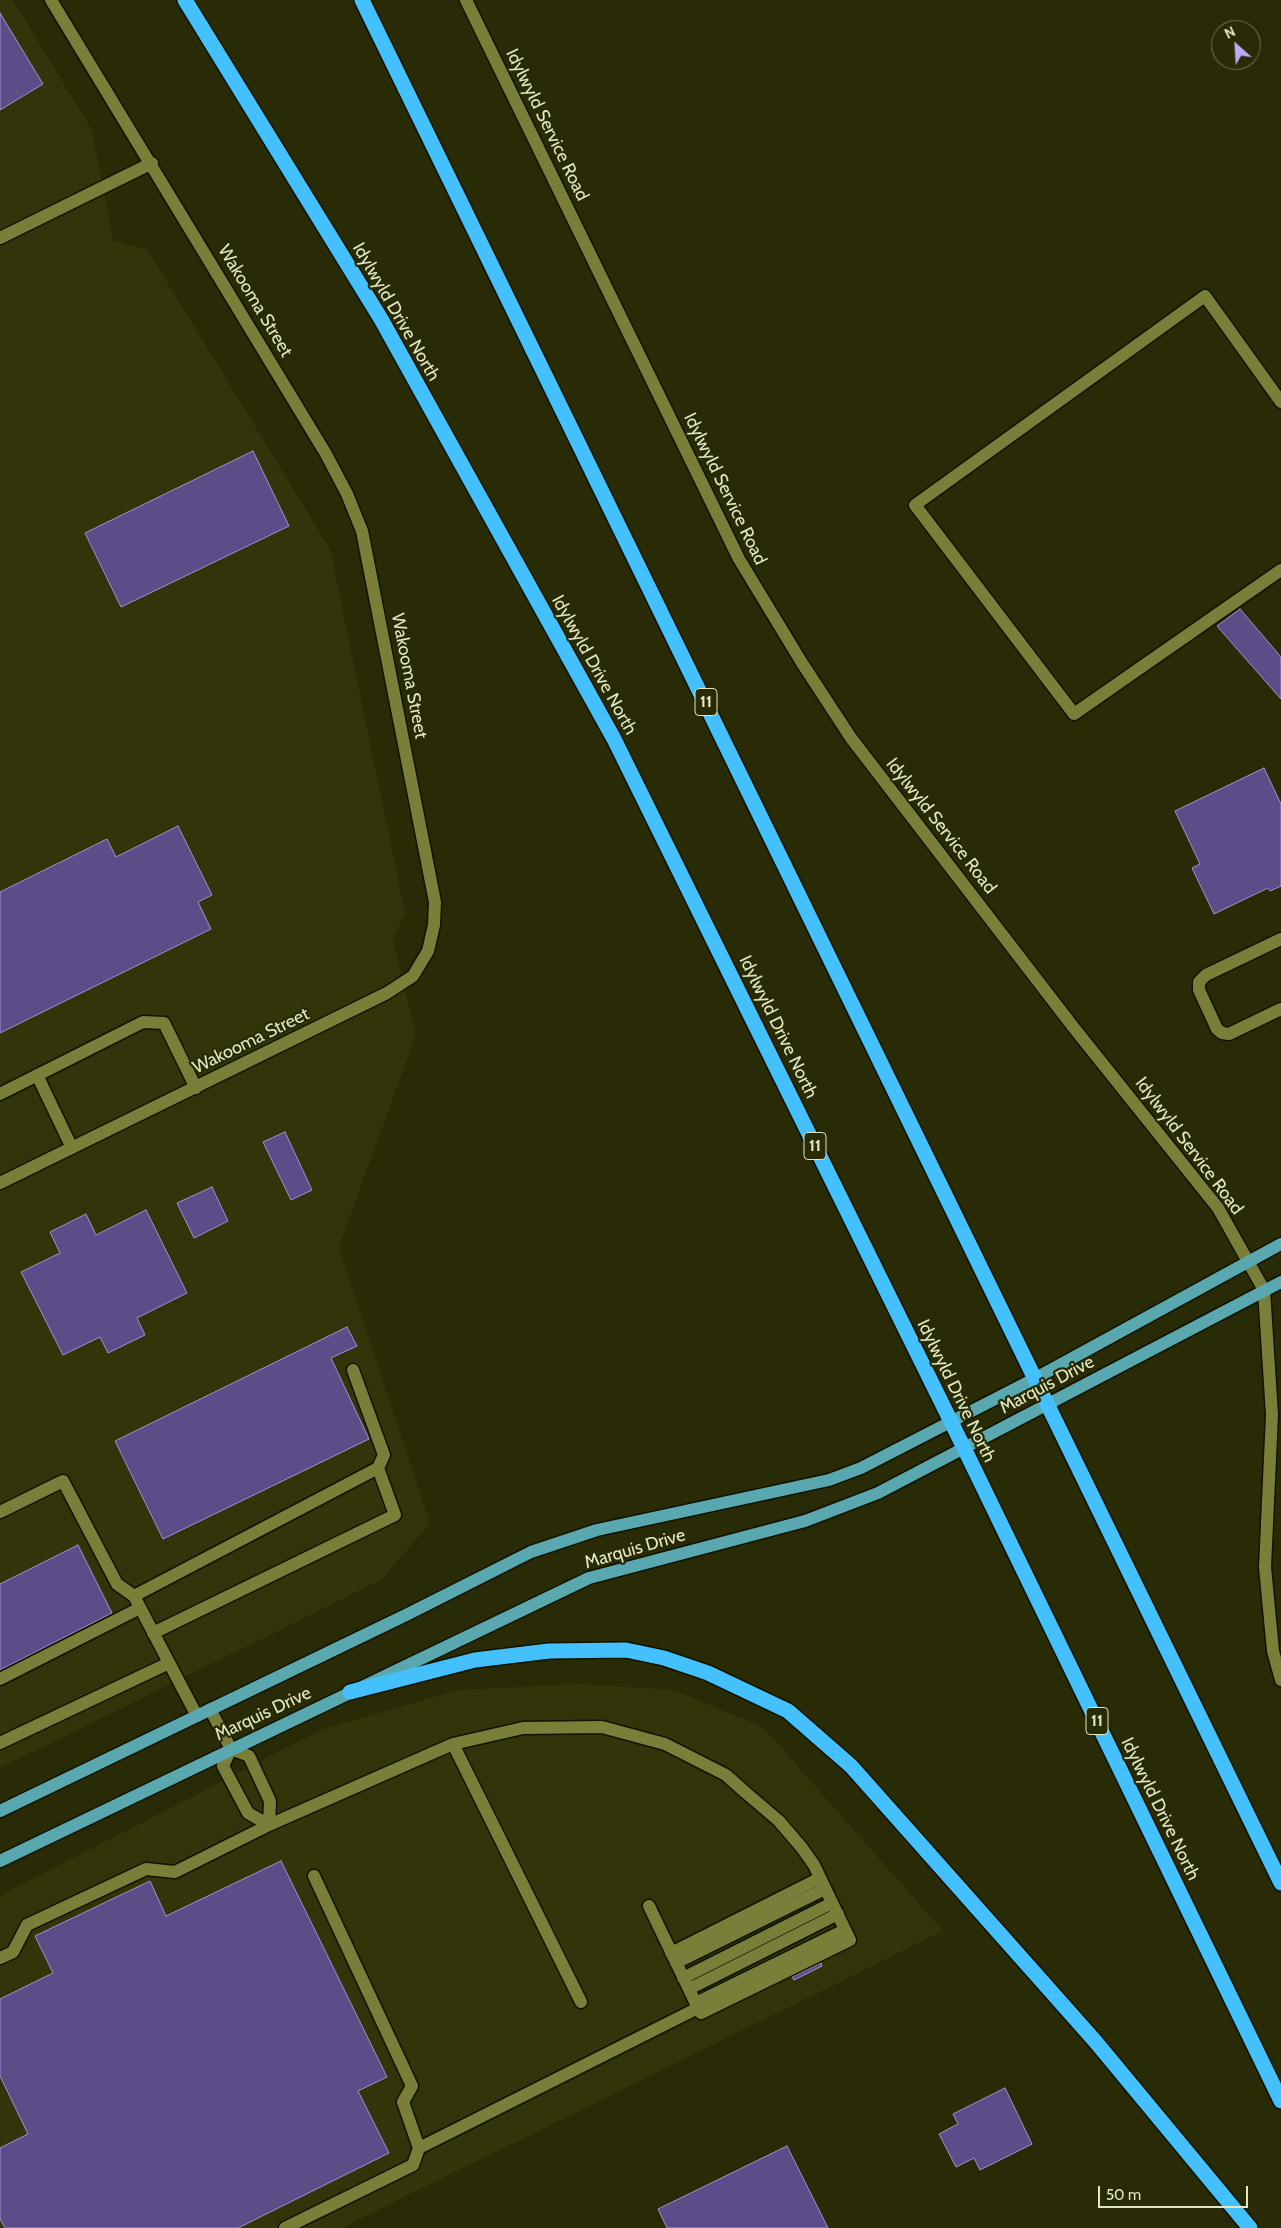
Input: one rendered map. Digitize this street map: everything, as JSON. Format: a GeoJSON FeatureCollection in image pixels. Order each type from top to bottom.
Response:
{"type":"FeatureCollection","features":[{"type":"Feature","properties":{"kind":"highway","name":"Idylwyld Drive North"},"geometry":{"type":"LineString","coordinates":[[185,0],[381,319],[614,739],[964,1448],[1281,2101]]}},
{"type":"Feature","properties":{"kind":"highway","name":"11"},"geometry":{"type":"LineString","coordinates":[[362,0],[1046,1406],[1281,1883]]}},
{"type":"Feature","properties":{"kind":"highway"},"geometry":{"type":"LineString","coordinates":[[350,1692],[475,1660],[549,1651],[626,1650],[664,1658],[708,1674],[788,1712],[857,1774],[1095,2041],[1250,2228]]}},
{"type":"Feature","properties":{"kind":"main road","name":"Marquis Drive"},"geometry":{"type":"LineString","coordinates":[[0,1811],[531,1552],[597,1530],[829,1480],[861,1468],[1034,1379],[1281,1244]]}},
{"type":"Feature","properties":{"kind":"main road","name":"Marquis Drive"},"geometry":{"type":"LineString","coordinates":[[0,1861],[588,1578],[806,1521],[878,1493],[1281,1282]]}},
{"type":"Feature","properties":{"kind":"street","name":"Wakooma Street"},"geometry":{"type":"LineString","coordinates":[[0,1183],[387,993],[413,976],[428,951],[434,925],[435,902],[362,531],[347,494],[326,454],[152,163],[51,0]]}},
{"type":"Feature","properties":{"kind":"street","name":"Idylwyld Service Road"},"geometry":{"type":"LineString","coordinates":[[466,0],[739,559],[797,656],[852,738],[1074,1028],[1212,1200],[1250,1262],[1264,1290],[1272,1415],[1265,1567],[1273,1651],[1281,1680]]}},
{"type":"Feature","properties":{"kind":"street"},"geometry":{"type":"LineString","coordinates":[[0,238],[152,163]]}},
{"type":"Feature","properties":{"kind":"street"},"geometry":{"type":"LineString","coordinates":[[1281,402],[1205,296],[915,505],[1074,714],[1281,570]]}},
{"type":"Feature","properties":{"kind":"street"},"geometry":{"type":"LineString","coordinates":[[1281,939],[1206,975],[1199,982],[1203,998],[1217,1028],[1222,1033],[1229,1034],[1281,1009]]}},
{"type":"Feature","properties":{"kind":"street"},"geometry":{"type":"LineString","coordinates":[[0,1094],[143,1022],[164,1023],[196,1088]]}},
{"type":"Feature","properties":{"kind":"street"},"geometry":{"type":"LineString","coordinates":[[37,1075],[72,1148]]}},
{"type":"Feature","properties":{"kind":"street"},"geometry":{"type":"LineString","coordinates":[[134,1596],[378,1468],[384,1455],[353,1370]]}},
{"type":"Feature","properties":{"kind":"street"},"geometry":{"type":"LineString","coordinates":[[153,1633],[395,1515],[378,1468]]}},
{"type":"Feature","properties":{"kind":"street"},"geometry":{"type":"LineString","coordinates":[[0,1512],[63,1481],[117,1584],[134,1596],[197,1716]]}},
{"type":"Feature","properties":{"kind":"street"},"geometry":{"type":"LineString","coordinates":[[0,1679],[140,1608]]}},
{"type":"Feature","properties":{"kind":"street"},"geometry":{"type":"LineString","coordinates":[[0,1744],[168,1663]]}},
{"type":"Feature","properties":{"kind":"street"},"geometry":{"type":"LineString","coordinates":[[210,1709],[231,1749],[248,1756],[270,1801],[269,1825]]}},
{"type":"Feature","properties":{"kind":"street"},"geometry":{"type":"LineString","coordinates":[[0,1958],[12,1952],[27,1925],[146,1869],[175,1872],[269,1825],[453,1744],[523,1728],[602,1727],[665,1744],[726,1775],[779,1821],[802,1848],[823,1883],[846,1930],[419,2148]]}},
{"type":"Feature","properties":{"kind":"street"},"geometry":{"type":"LineString","coordinates":[[453,1744],[581,2002]]}},
{"type":"Feature","properties":{"kind":"street"},"geometry":{"type":"LineString","coordinates":[[231,1749],[223,1766],[248,1812],[269,1825]]}},
{"type":"Feature","properties":{"kind":"street"},"geometry":{"type":"LineString","coordinates":[[285,2228],[413,2165],[419,2148],[403,2102],[412,2086],[314,1876]]}},
{"type":"Feature","properties":{"kind":"street"},"geometry":{"type":"LineString","coordinates":[[674,1958],[823,1883]]}},
{"type":"Feature","properties":{"kind":"street"},"geometry":{"type":"LineString","coordinates":[[649,1906],[697,2006]]}},
{"type":"Feature","properties":{"kind":"street"},"geometry":{"type":"LineString","coordinates":[[686,1983],[835,1909]]}},
{"type":"Feature","properties":{"kind":"shaded area"},"geometry":{"type":"Polygon","coordinates":[[[0,0],[13,0],[92,130],[113,241],[147,249],[330,549],[405,913],[393,940],[416,1035],[339,1247],[430,1524],[381,1580],[0,1768],[0,0]]]}},
{"type":"Feature","properties":{"kind":"shaded area"},"geometry":{"type":"Polygon","coordinates":[[[580,1684],[674,1690],[763,1727],[943,1931],[342,2228],[0,2228],[0,1896],[323,1729],[458,1690],[580,1684]]]}},
{"type":"Feature","properties":{"kind":"building"},"geometry":{"type":"Polygon","coordinates":[[[0,13],[43,84],[0,110],[0,13]]]}},
{"type":"Feature","properties":{"kind":"building"},"geometry":{"type":"Polygon","coordinates":[[[253,451],[289,526],[121,607],[85,533],[253,451]]]}},
{"type":"Feature","properties":{"kind":"building"},"geometry":{"type":"Polygon","coordinates":[[[1240,609],[1281,657],[1281,699],[1217,626],[1240,609]]]}},
{"type":"Feature","properties":{"kind":"building"},"geometry":{"type":"Polygon","coordinates":[[[1264,768],[1281,804],[1281,886],[1270,891],[1268,888],[1214,914],[1192,868],[1200,864],[1175,811],[1264,768]]]}},
{"type":"Feature","properties":{"kind":"building"},"geometry":{"type":"Polygon","coordinates":[[[178,826],[212,895],[198,902],[211,929],[0,1033],[0,892],[107,839],[116,857],[178,826]]]}},
{"type":"Feature","properties":{"kind":"building"},"geometry":{"type":"Polygon","coordinates":[[[285,1132],[312,1190],[291,1200],[263,1142],[285,1132]]]}},
{"type":"Feature","properties":{"kind":"building"},"geometry":{"type":"Polygon","coordinates":[[[212,1187],[228,1221],[194,1238],[177,1203],[212,1187]]]}},
{"type":"Feature","properties":{"kind":"building"},"geometry":{"type":"Polygon","coordinates":[[[146,1210],[187,1293],[137,1318],[145,1335],[108,1353],[100,1337],[63,1355],[21,1272],[60,1253],[50,1232],[86,1214],[96,1235],[146,1210]]]}},
{"type":"Feature","properties":{"kind":"building"},"geometry":{"type":"Polygon","coordinates":[[[347,1327],[357,1346],[331,1358],[369,1439],[163,1539],[115,1441],[347,1327]]]}},
{"type":"Feature","properties":{"kind":"building"},"geometry":{"type":"Polygon","coordinates":[[[78,1545],[112,1613],[0,1670],[0,1584],[78,1545]]]}},
{"type":"Feature","properties":{"kind":"building"},"geometry":{"type":"Polygon","coordinates":[[[281,1861],[387,2077],[358,2091],[389,2153],[238,2228],[5,2228],[0,2219],[0,2148],[28,2134],[0,2076],[0,1999],[53,1973],[35,1936],[150,1881],[166,1916],[281,1861]]]}},
{"type":"Feature","properties":{"kind":"building"},"geometry":{"type":"Polygon","coordinates":[[[821,1963],[822,1966],[794,1980],[792,1977],[821,1963]]]}},
{"type":"Feature","properties":{"kind":"building"},"geometry":{"type":"Polygon","coordinates":[[[1005,2088],[1032,2144],[980,2170],[974,2158],[956,2167],[939,2134],[958,2124],[953,2114],[1005,2088]]]}},
{"type":"Feature","properties":{"kind":"building"},"geometry":{"type":"Polygon","coordinates":[[[787,2146],[828,2228],[667,2228],[658,2209],[787,2146]]]}}]}
